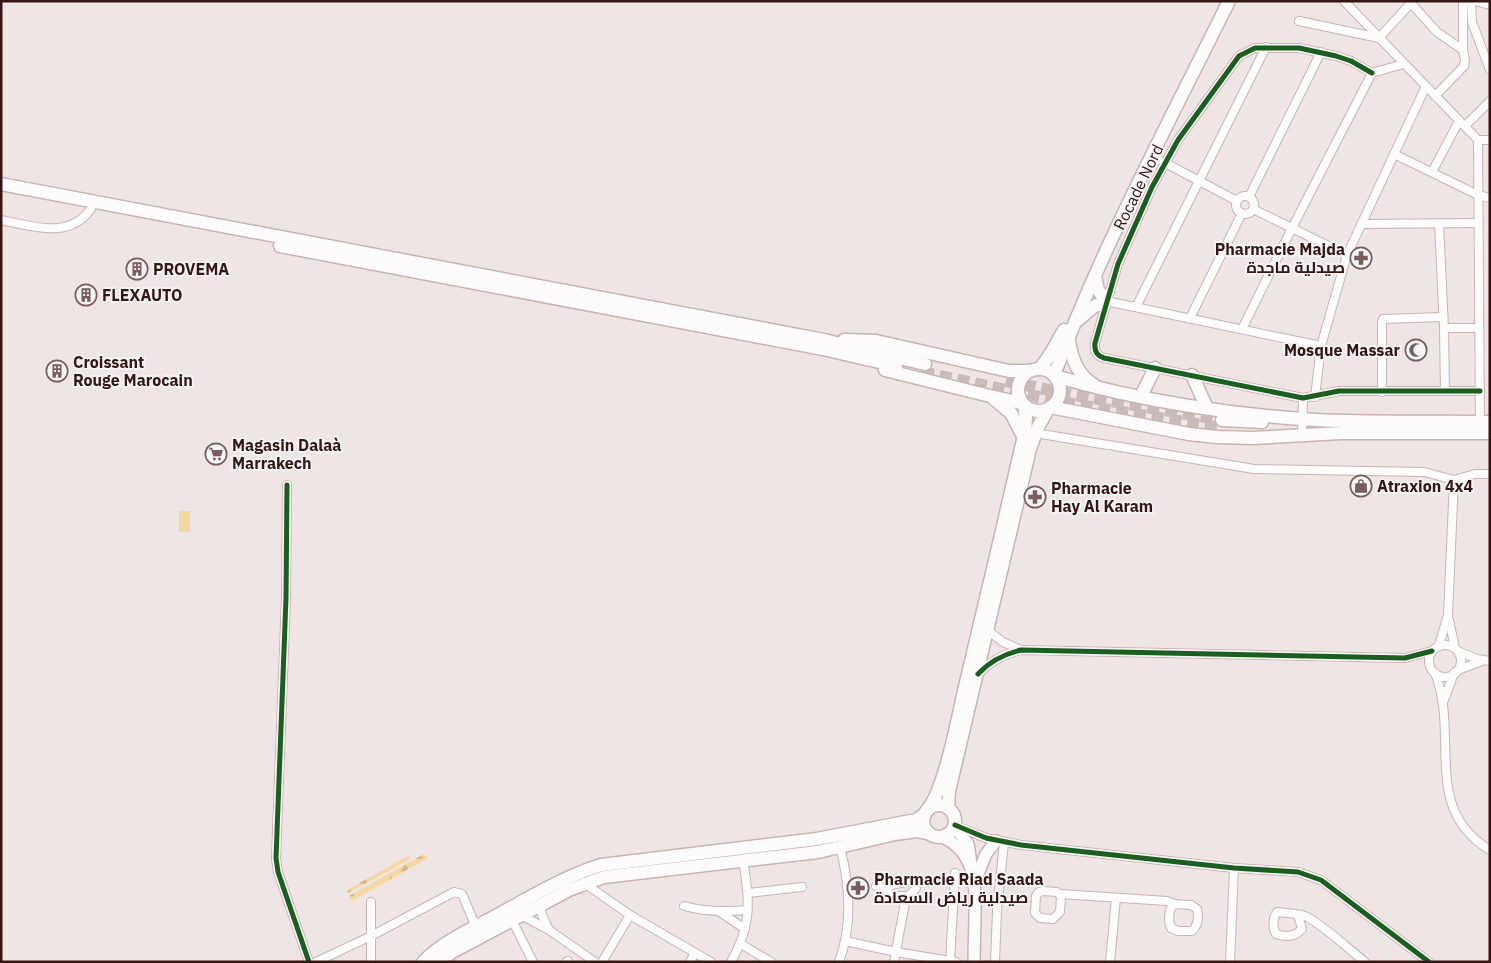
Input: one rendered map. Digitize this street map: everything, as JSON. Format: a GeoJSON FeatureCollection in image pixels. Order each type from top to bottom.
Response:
{"type":"FeatureCollection","features":[{"type":"Feature","properties":{"kind":"highway","name":"Rocade Nord"},"geometry":{"type":"LineString","coordinates":[[1035,370],[1062,335],[1155,137],[1222,1]]}},
{"type":"Feature","properties":{"kind":"highway","name":"Rocade Nord"},"geometry":{"type":"LineString","coordinates":[[1054,376],[1095,276],[1229,1]]}},
{"type":"Feature","properties":{"kind":"highway"},"geometry":{"type":"LineString","coordinates":[[1,184],[824,345],[924,368]]}},
{"type":"Feature","properties":{"kind":"highway"},"geometry":{"type":"LineString","coordinates":[[1,192],[824,345],[866,365],[1022,404],[1038,411],[1049,408],[1056,403],[1060,393],[1059,384],[1054,376]]}},
{"type":"Feature","properties":{"kind":"highway"},"geometry":{"type":"LineString","coordinates":[[1074,324],[1093,307],[1106,301],[1098,290],[1095,276]]}},
{"type":"Feature","properties":{"kind":"highway"},"geometry":{"type":"LineString","coordinates":[[1069,338],[1071,353],[1076,367],[1085,378],[1096,386]]}},
{"type":"Feature","properties":{"kind":"highway"},"geometry":{"type":"LineString","coordinates":[[824,345],[863,340],[876,341],[1003,370],[1035,370],[1141,396],[1207,408],[1302,419],[1485,428]]}},
{"type":"Feature","properties":{"kind":"highway"},"geometry":{"type":"LineString","coordinates":[[1141,396],[1155,368]]}},
{"type":"Feature","properties":{"kind":"highway"},"geometry":{"type":"LineString","coordinates":[[948,808],[949,791],[978,674],[1030,436],[1018,386],[1022,377],[1035,370]]}},
{"type":"Feature","properties":{"kind":"highway"},"geometry":{"type":"LineString","coordinates":[[1192,375],[1207,408]]}},
{"type":"Feature","properties":{"kind":"highway"},"geometry":{"type":"LineString","coordinates":[[990,396],[1011,413],[1030,436]]}},
{"type":"Feature","properties":{"kind":"highway"},"geometry":{"type":"LineString","coordinates":[[1049,408],[1203,436],[1253,438],[1485,428]]}},
{"type":"Feature","properties":{"kind":"highway"},"geometry":{"type":"LineString","coordinates":[[928,833],[923,824],[926,812],[932,806],[952,742],[1030,436],[1049,408]]}},
{"type":"Feature","properties":{"kind":"highway"},"geometry":{"type":"LineString","coordinates":[[1302,419],[1221,424],[1302,435]]}},
{"type":"Feature","properties":{"kind":"highway"},"geometry":{"type":"LineString","coordinates":[[423,962],[446,943],[555,883],[601,865],[817,839],[916,820],[937,805],[948,808],[954,816],[954,825],[950,833],[942,837],[918,831],[895,834],[818,852],[617,874],[584,883],[452,952],[439,962]]}},
{"type":"Feature","properties":{"kind":"main road"},"geometry":{"type":"LineString","coordinates":[[954,825],[968,844],[975,881],[974,962]]}},
{"type":"Feature","properties":{"kind":"main road"},"geometry":{"type":"LineString","coordinates":[[942,837],[954,844],[971,865]]}},
{"type":"Feature","properties":{"kind":"main road"},"geometry":{"type":"LineString","coordinates":[[975,881],[986,854],[1000,842]]}},
{"type":"Feature","properties":{"kind":"street"},"geometry":{"type":"LineString","coordinates":[[1344,1],[1478,140],[1480,393],[1485,428]]}},
{"type":"Feature","properties":{"kind":"street"},"geometry":{"type":"LineString","coordinates":[[1435,96],[1464,66],[1463,1]]}},
{"type":"Feature","properties":{"kind":"street"},"geometry":{"type":"LineString","coordinates":[[1471,1],[1472,22],[1490,70]]}},
{"type":"Feature","properties":{"kind":"street"},"geometry":{"type":"LineString","coordinates":[[1475,1],[1490,6]]}},
{"type":"Feature","properties":{"kind":"street"},"geometry":{"type":"LineString","coordinates":[[1379,38],[1410,2],[1438,32],[1463,50]]}},
{"type":"Feature","properties":{"kind":"street"},"geometry":{"type":"LineString","coordinates":[[1300,21],[1379,38]]}},
{"type":"Feature","properties":{"kind":"street"},"geometry":{"type":"LineString","coordinates":[[1403,64],[1372,73],[1351,61],[1321,52],[1294,48],[1266,47],[1249,50],[1239,56],[1193,118],[1165,163],[1126,242],[1106,301],[1095,343],[1095,351],[1104,358],[1303,398],[1339,391],[1444,391],[1480,393],[1490,396]]}},
{"type":"Feature","properties":{"kind":"street"},"geometry":{"type":"LineString","coordinates":[[1136,308],[1266,47]]}},
{"type":"Feature","properties":{"kind":"street"},"geometry":{"type":"LineString","coordinates":[[1249,197],[1321,52]]}},
{"type":"Feature","properties":{"kind":"street"},"geometry":{"type":"LineString","coordinates":[[1242,329],[1372,73]]}},
{"type":"Feature","properties":{"kind":"street"},"geometry":{"type":"LineString","coordinates":[[1315,397],[1321,346],[1347,255],[1426,86]]}},
{"type":"Feature","properties":{"kind":"street"},"geometry":{"type":"LineString","coordinates":[[1432,172],[1462,123],[1490,101]]}},
{"type":"Feature","properties":{"kind":"street"},"geometry":{"type":"LineString","coordinates":[[1478,140],[1490,140]]}},
{"type":"Feature","properties":{"kind":"street"},"geometry":{"type":"LineString","coordinates":[[1394,154],[1478,195],[1490,198]]}},
{"type":"Feature","properties":{"kind":"street"},"geometry":{"type":"LineString","coordinates":[[1152,156],[1238,201]]}},
{"type":"Feature","properties":{"kind":"street"},"geometry":{"type":"LineString","coordinates":[[1244,196],[1249,197],[1253,201],[1253,209],[1247,214],[1242,213],[1236,206],[1238,201],[1244,196]]}},
{"type":"Feature","properties":{"kind":"street"},"geometry":{"type":"LineString","coordinates":[[1,220],[59,229],[83,220],[91,209]]}},
{"type":"Feature","properties":{"kind":"street"},"geometry":{"type":"LineString","coordinates":[[1253,209],[1347,255]]}},
{"type":"Feature","properties":{"kind":"street"},"geometry":{"type":"LineString","coordinates":[[1190,318],[1242,213]]}},
{"type":"Feature","properties":{"kind":"street"},"geometry":{"type":"LineString","coordinates":[[1439,223],[1444,317],[1444,391]]}},
{"type":"Feature","properties":{"kind":"street"},"geometry":{"type":"LineString","coordinates":[[1361,224],[1478,223]]}},
{"type":"Feature","properties":{"kind":"street"},"geometry":{"type":"LineString","coordinates":[[1106,301],[1321,346]]}},
{"type":"Feature","properties":{"kind":"street"},"geometry":{"type":"LineString","coordinates":[[1382,392],[1383,319],[1444,317]]}},
{"type":"Feature","properties":{"kind":"street"},"geometry":{"type":"LineString","coordinates":[[1444,328],[1479,328]]}},
{"type":"Feature","properties":{"kind":"street"},"geometry":{"type":"LineString","coordinates":[[1302,435],[1303,398]]}},
{"type":"Feature","properties":{"kind":"street"},"geometry":{"type":"LineString","coordinates":[[1030,436],[1254,469],[1424,472],[1454,480],[1475,474],[1490,474]]}},
{"type":"Feature","properties":{"kind":"street"},"geometry":{"type":"LineString","coordinates":[[1439,646],[1448,615],[1454,480]]}},
{"type":"Feature","properties":{"kind":"street"},"geometry":{"type":"LineString","coordinates":[[287,485],[286,598],[276,858],[278,872],[309,962]]}},
{"type":"Feature","properties":{"kind":"street"},"geometry":{"type":"LineString","coordinates":[[1444,702],[1460,660],[1448,615]]}},
{"type":"Feature","properties":{"kind":"street"},"geometry":{"type":"LineString","coordinates":[[987,630],[1003,642],[1021,650]]}},
{"type":"Feature","properties":{"kind":"street"},"geometry":{"type":"LineString","coordinates":[[978,674],[988,664],[1021,650],[1405,658],[1447,645],[1487,661]]}},
{"type":"Feature","properties":{"kind":"street"},"geometry":{"type":"LineString","coordinates":[[1432,651],[1429,659],[1444,702],[1446,779],[1453,810],[1463,828],[1475,841],[1490,850]]}},
{"type":"Feature","properties":{"kind":"street"},"geometry":{"type":"LineString","coordinates":[[1405,658],[1418,662],[1444,676],[1470,664],[1487,661]]}},
{"type":"Feature","properties":{"kind":"street"},"geometry":{"type":"LineString","coordinates":[[954,825],[976,835],[1000,842],[1234,868],[1298,872],[1321,880],[1429,962]]}},
{"type":"Feature","properties":{"kind":"street"},"geometry":{"type":"LineString","coordinates":[[994,962],[1000,842]]}},
{"type":"Feature","properties":{"kind":"street"},"geometry":{"type":"LineString","coordinates":[[839,962],[846,941],[849,917],[849,893],[840,847]]}},
{"type":"Feature","properties":{"kind":"street"},"geometry":{"type":"LineString","coordinates":[[731,962],[741,944],[748,910],[748,892],[743,860]]}},
{"type":"Feature","properties":{"kind":"street"},"geometry":{"type":"LineString","coordinates":[[1230,962],[1234,868]]}},
{"type":"Feature","properties":{"kind":"street"},"geometry":{"type":"LineString","coordinates":[[950,961],[955,874]]}},
{"type":"Feature","properties":{"kind":"street"},"geometry":{"type":"LineString","coordinates":[[910,881],[916,885],[915,890],[906,896],[890,896],[887,889],[891,885],[910,881]]}},
{"type":"Feature","properties":{"kind":"street"},"geometry":{"type":"LineString","coordinates":[[584,883],[630,915],[711,962]]}},
{"type":"Feature","properties":{"kind":"street"},"geometry":{"type":"LineString","coordinates":[[876,886],[887,889]]}},
{"type":"Feature","properties":{"kind":"street"},"geometry":{"type":"LineString","coordinates":[[748,892],[802,887]]}},
{"type":"Feature","properties":{"kind":"street"},"geometry":{"type":"LineString","coordinates":[[316,962],[371,936],[454,892],[462,894],[476,927]]}},
{"type":"Feature","properties":{"kind":"street"},"geometry":{"type":"LineString","coordinates":[[1060,894],[1167,901],[1175,904],[1192,905],[1197,909],[1198,913],[1196,926],[1192,931],[1178,931],[1171,928],[1169,921],[1171,908],[1175,904]]}},
{"type":"Feature","properties":{"kind":"street"},"geometry":{"type":"LineString","coordinates":[[894,962],[906,896]]}},
{"type":"Feature","properties":{"kind":"street"},"geometry":{"type":"LineString","coordinates":[[1110,962],[1116,898]]}},
{"type":"Feature","properties":{"kind":"street"},"geometry":{"type":"LineString","coordinates":[[371,902],[371,962]]}},
{"type":"Feature","properties":{"kind":"street"},"geometry":{"type":"LineString","coordinates":[[540,905],[543,920],[549,930]]}},
{"type":"Feature","properties":{"kind":"street"},"geometry":{"type":"LineString","coordinates":[[684,906],[720,912],[748,910]]}},
{"type":"Feature","properties":{"kind":"street"},"geometry":{"type":"LineString","coordinates":[[720,912],[745,929]]}},
{"type":"Feature","properties":{"kind":"street"},"geometry":{"type":"LineString","coordinates":[[1298,914],[1310,919],[1365,962]]}},
{"type":"Feature","properties":{"kind":"street"},"geometry":{"type":"LineString","coordinates":[[602,962],[630,915]]}},
{"type":"Feature","properties":{"kind":"street"},"geometry":{"type":"LineString","coordinates":[[516,918],[549,930],[595,962]]}},
{"type":"Feature","properties":{"kind":"street"},"geometry":{"type":"LineString","coordinates":[[516,918],[533,962]]}},
{"type":"Feature","properties":{"kind":"street"},"geometry":{"type":"LineString","coordinates":[[846,941],[956,962]]}},
{"type":"Feature","properties":{"kind":"street"},"geometry":{"type":"LineString","coordinates":[[741,944],[770,962]]}},
{"type":"Feature","properties":{"kind":"street"},"geometry":{"type":"LineString","coordinates":[[690,962],[695,952]]}},
{"type":"Feature","properties":{"kind":"green space"},"geometry":{"type":"Polygon","coordinates":[[[179,511],[190,511],[190,532],[179,532],[179,511]]]}},
{"type":"Feature","properties":{"kind":"green space"},"geometry":{"type":"Polygon","coordinates":[[[424,854],[428,858],[352,901],[349,896],[424,854]]]}},
{"type":"Feature","properties":{"kind":"green space"},"geometry":{"type":"Polygon","coordinates":[[[410,855],[409,860],[348,893],[345,891],[410,855]]]}},
{"type":"Feature","properties":{"kind":"tunnel"},"geometry":{"type":"LineString","coordinates":[[922,372],[1067,403],[1221,428]]}},
{"type":"Feature","properties":{"kind":"tunnel"},"geometry":{"type":"LineString","coordinates":[[1006,381],[1069,394],[1222,420]]}},
{"type":"Feature","properties":{"kind":"cycle path"},"geometry":{"type":"LineString","coordinates":[[1372,73],[1351,61],[1299,48],[1255,48],[1239,56],[1178,140],[1152,187],[1118,264],[1095,343],[1096,353],[1104,358],[1303,398],[1339,391],[1480,391]]}},
{"type":"Feature","properties":{"kind":"cycle path"},"geometry":{"type":"LineString","coordinates":[[287,485],[286,598],[276,858],[278,872],[309,962]]}},
{"type":"Feature","properties":{"kind":"cycle path"},"geometry":{"type":"LineString","coordinates":[[978,674],[987,665],[1021,650],[1405,658],[1432,651]]}},
{"type":"Feature","properties":{"kind":"cycle path"},"geometry":{"type":"LineString","coordinates":[[955,825],[986,838],[1021,845],[1234,868],[1298,872],[1321,880],[1429,962]]}},
{"type":"Feature","properties":{"kind":"place","name":"Pharmacie Majda صيدلية ماجدة"},"geometry":{"type":"Point","coordinates":[1361,258]}},
{"type":"Feature","properties":{"kind":"place","name":"PROVEMA"},"geometry":{"type":"Point","coordinates":[137,269]}},
{"type":"Feature","properties":{"kind":"place","name":"FLEXAUTO"},"geometry":{"type":"Point","coordinates":[86,295]}},
{"type":"Feature","properties":{"kind":"place","name":"Mosque Massar"},"geometry":{"type":"Point","coordinates":[1416,350]}},
{"type":"Feature","properties":{"kind":"place","name":"Croissant Rouge Marocain"},"geometry":{"type":"Point","coordinates":[57,371]}},
{"type":"Feature","properties":{"kind":"place","name":"Magasin Dalaà Marrakech"},"geometry":{"type":"Point","coordinates":[216,454]}},
{"type":"Feature","properties":{"kind":"place","name":"Atraxion 4x4"},"geometry":{"type":"Point","coordinates":[1361,486]}},
{"type":"Feature","properties":{"kind":"place","name":"Pharmacie Hay Al Karam"},"geometry":{"type":"Point","coordinates":[1035,497]}},
{"type":"Feature","properties":{"kind":"place","name":"Pharmacie Riad Saada صيدلية رياض السعادة"},"geometry":{"type":"Point","coordinates":[858,888]}}]}
